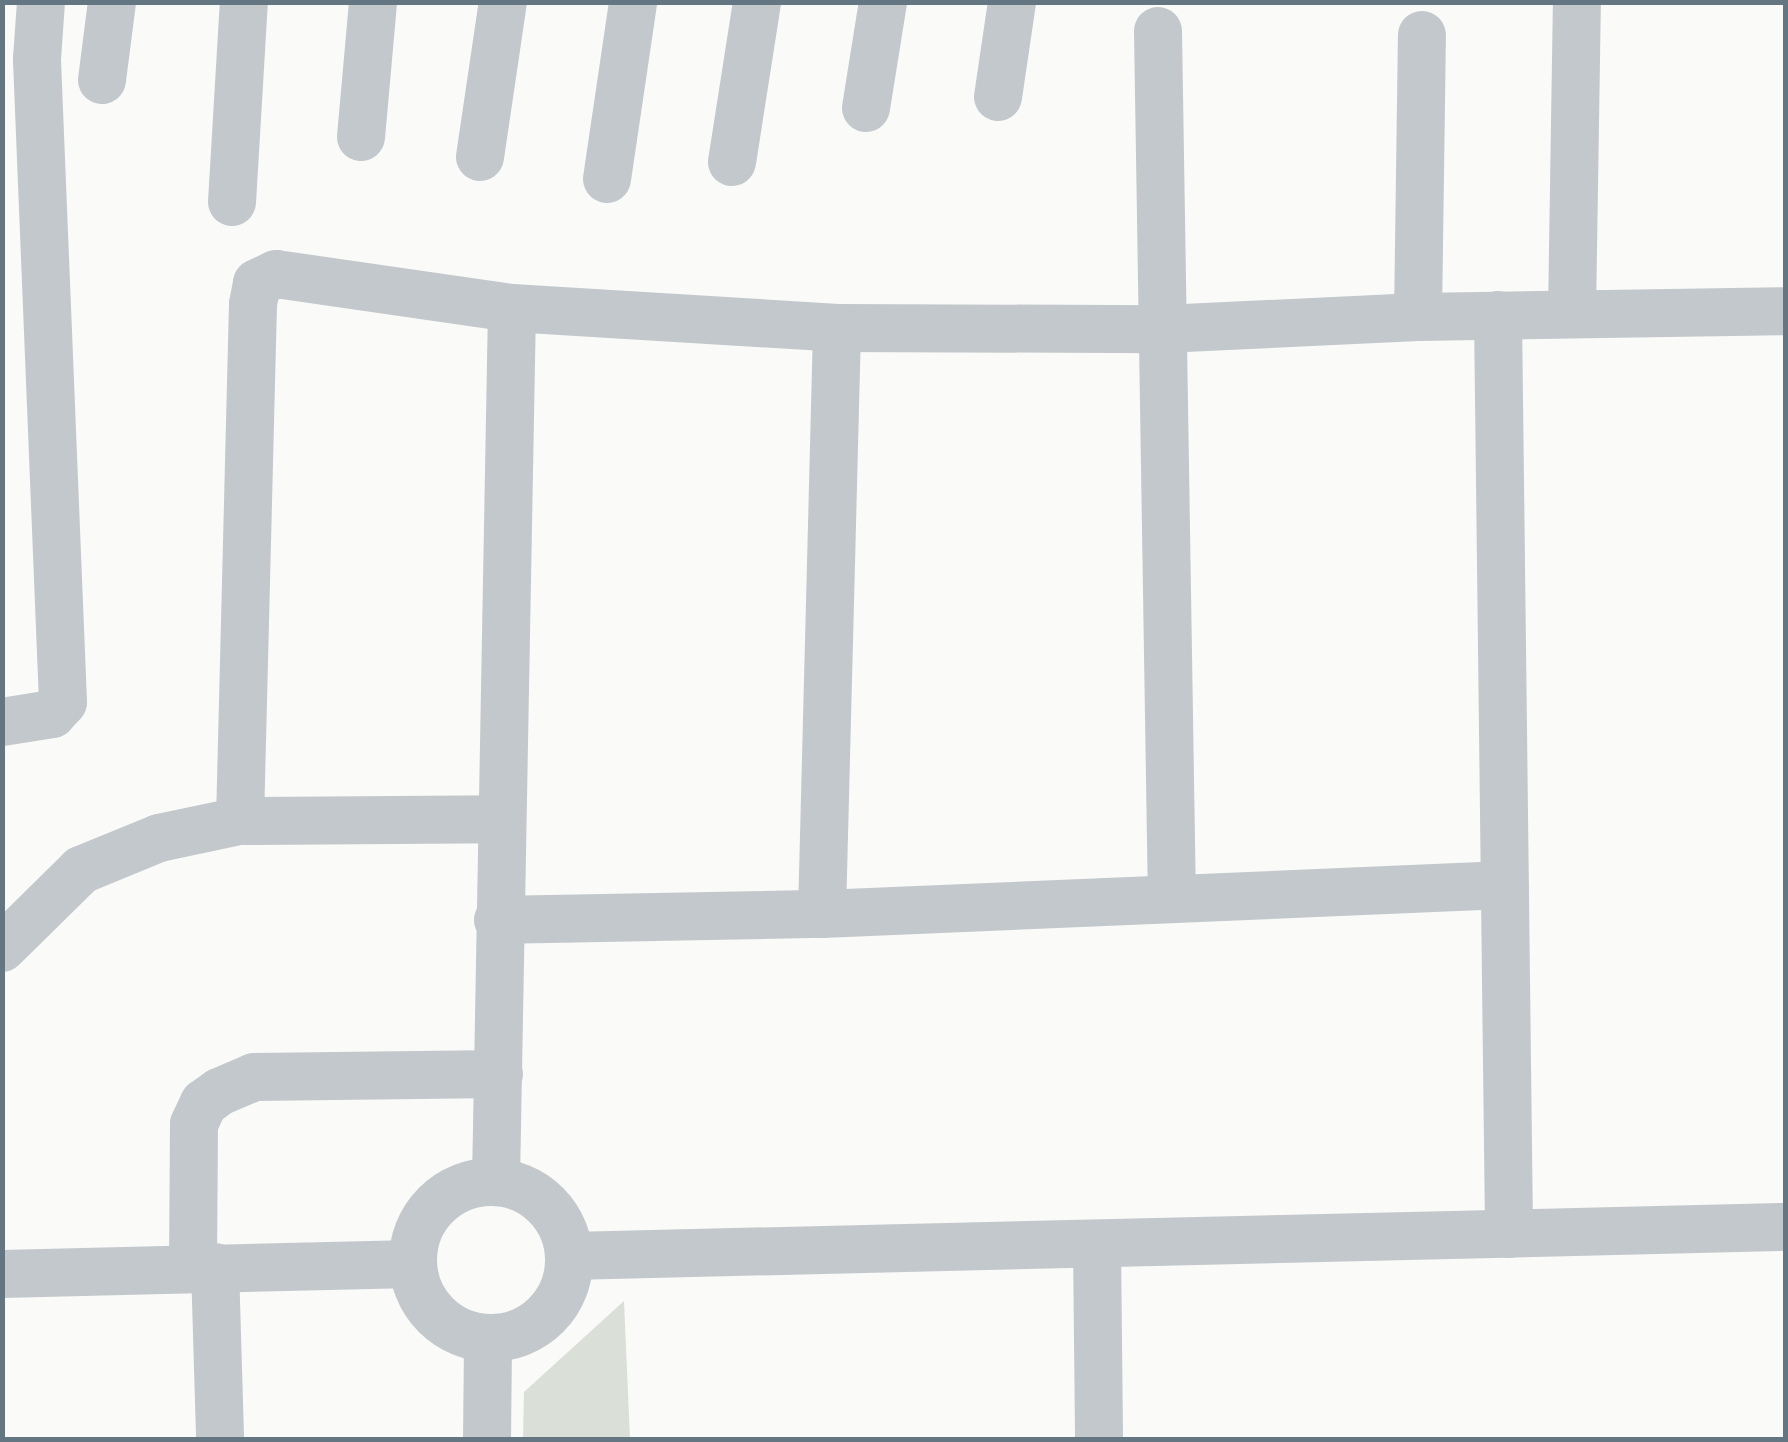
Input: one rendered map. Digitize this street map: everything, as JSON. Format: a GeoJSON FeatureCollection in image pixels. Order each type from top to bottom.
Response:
{"type":"FeatureCollection","features":[{"type":"Feature","properties":{"kind":"street"},"geometry":{"type":"LineString","coordinates":[[2,722],[52,714],[63,702],[37,59],[41,2]]}},
{"type":"Feature","properties":{"kind":"street"},"geometry":{"type":"LineString","coordinates":[[102,80],[112,2]]}},
{"type":"Feature","properties":{"kind":"street"},"geometry":{"type":"LineString","coordinates":[[232,202],[244,2]]}},
{"type":"Feature","properties":{"kind":"street"},"geometry":{"type":"LineString","coordinates":[[361,137],[372,2]]}},
{"type":"Feature","properties":{"kind":"street"},"geometry":{"type":"LineString","coordinates":[[480,157],[503,2]]}},
{"type":"Feature","properties":{"kind":"street"},"geometry":{"type":"LineString","coordinates":[[607,178],[633,2]]}},
{"type":"Feature","properties":{"kind":"street"},"geometry":{"type":"LineString","coordinates":[[732,162],[756,2]]}},
{"type":"Feature","properties":{"kind":"street"},"geometry":{"type":"LineString","coordinates":[[866,108],[883,2]]}},
{"type":"Feature","properties":{"kind":"street"},"geometry":{"type":"LineString","coordinates":[[998,98],[1012,2]]}},
{"type":"Feature","properties":{"kind":"street"},"geometry":{"type":"LineString","coordinates":[[1572,314],[1576,2]]}},
{"type":"Feature","properties":{"kind":"street"},"geometry":{"type":"LineString","coordinates":[[1158,31],[1172,899]]}},
{"type":"Feature","properties":{"kind":"street"},"geometry":{"type":"LineString","coordinates":[[1418,317],[1422,35]]}},
{"type":"Feature","properties":{"kind":"street"},"geometry":{"type":"LineString","coordinates":[[240,821],[257,283],[276,274],[512,308],[837,328],[1162,329],[1418,317],[1786,311]]}},
{"type":"Feature","properties":{"kind":"street"},"geometry":{"type":"LineString","coordinates":[[496,1181],[512,308]]}},
{"type":"Feature","properties":{"kind":"street"},"geometry":{"type":"LineString","coordinates":[[1498,316],[1510,1234]]}},
{"type":"Feature","properties":{"kind":"street"},"geometry":{"type":"LineString","coordinates":[[822,914],[837,328]]}},
{"type":"Feature","properties":{"kind":"street"},"geometry":{"type":"LineString","coordinates":[[2,948],[81,870],[159,838],[240,821],[500,819]]}},
{"type":"Feature","properties":{"kind":"street"},"geometry":{"type":"LineString","coordinates":[[498,920],[822,914],[1504,885]]}},
{"type":"Feature","properties":{"kind":"street"},"geometry":{"type":"LineString","coordinates":[[220,1440],[194,1124],[204,1103],[254,1077],[499,1074]]}},
{"type":"Feature","properties":{"kind":"street"},"geometry":{"type":"LineString","coordinates":[[496,1181],[524,1188],[548,1204],[563,1228],[570,1256],[567,1282],[555,1306],[537,1324],[514,1335],[488,1338],[445,1323],[429,1307],[413,1264],[416,1238],[427,1214],[446,1195],[470,1184],[496,1181]]}},
{"type":"Feature","properties":{"kind":"street"},"geometry":{"type":"LineString","coordinates":[[570,1256],[1786,1227]]}},
{"type":"Feature","properties":{"kind":"street"},"geometry":{"type":"LineString","coordinates":[[1097,1244],[1099,1440]]}},
{"type":"Feature","properties":{"kind":"street"},"geometry":{"type":"LineString","coordinates":[[2,1274],[413,1264]]}},
{"type":"Feature","properties":{"kind":"street"},"geometry":{"type":"LineString","coordinates":[[487,1440],[488,1338]]}},
{"type":"Feature","properties":{"kind":"shaded area"},"geometry":{"type":"Polygon","coordinates":[[[624,1301],[630,1439],[523,1439],[524,1392],[624,1301]]]}}]}
